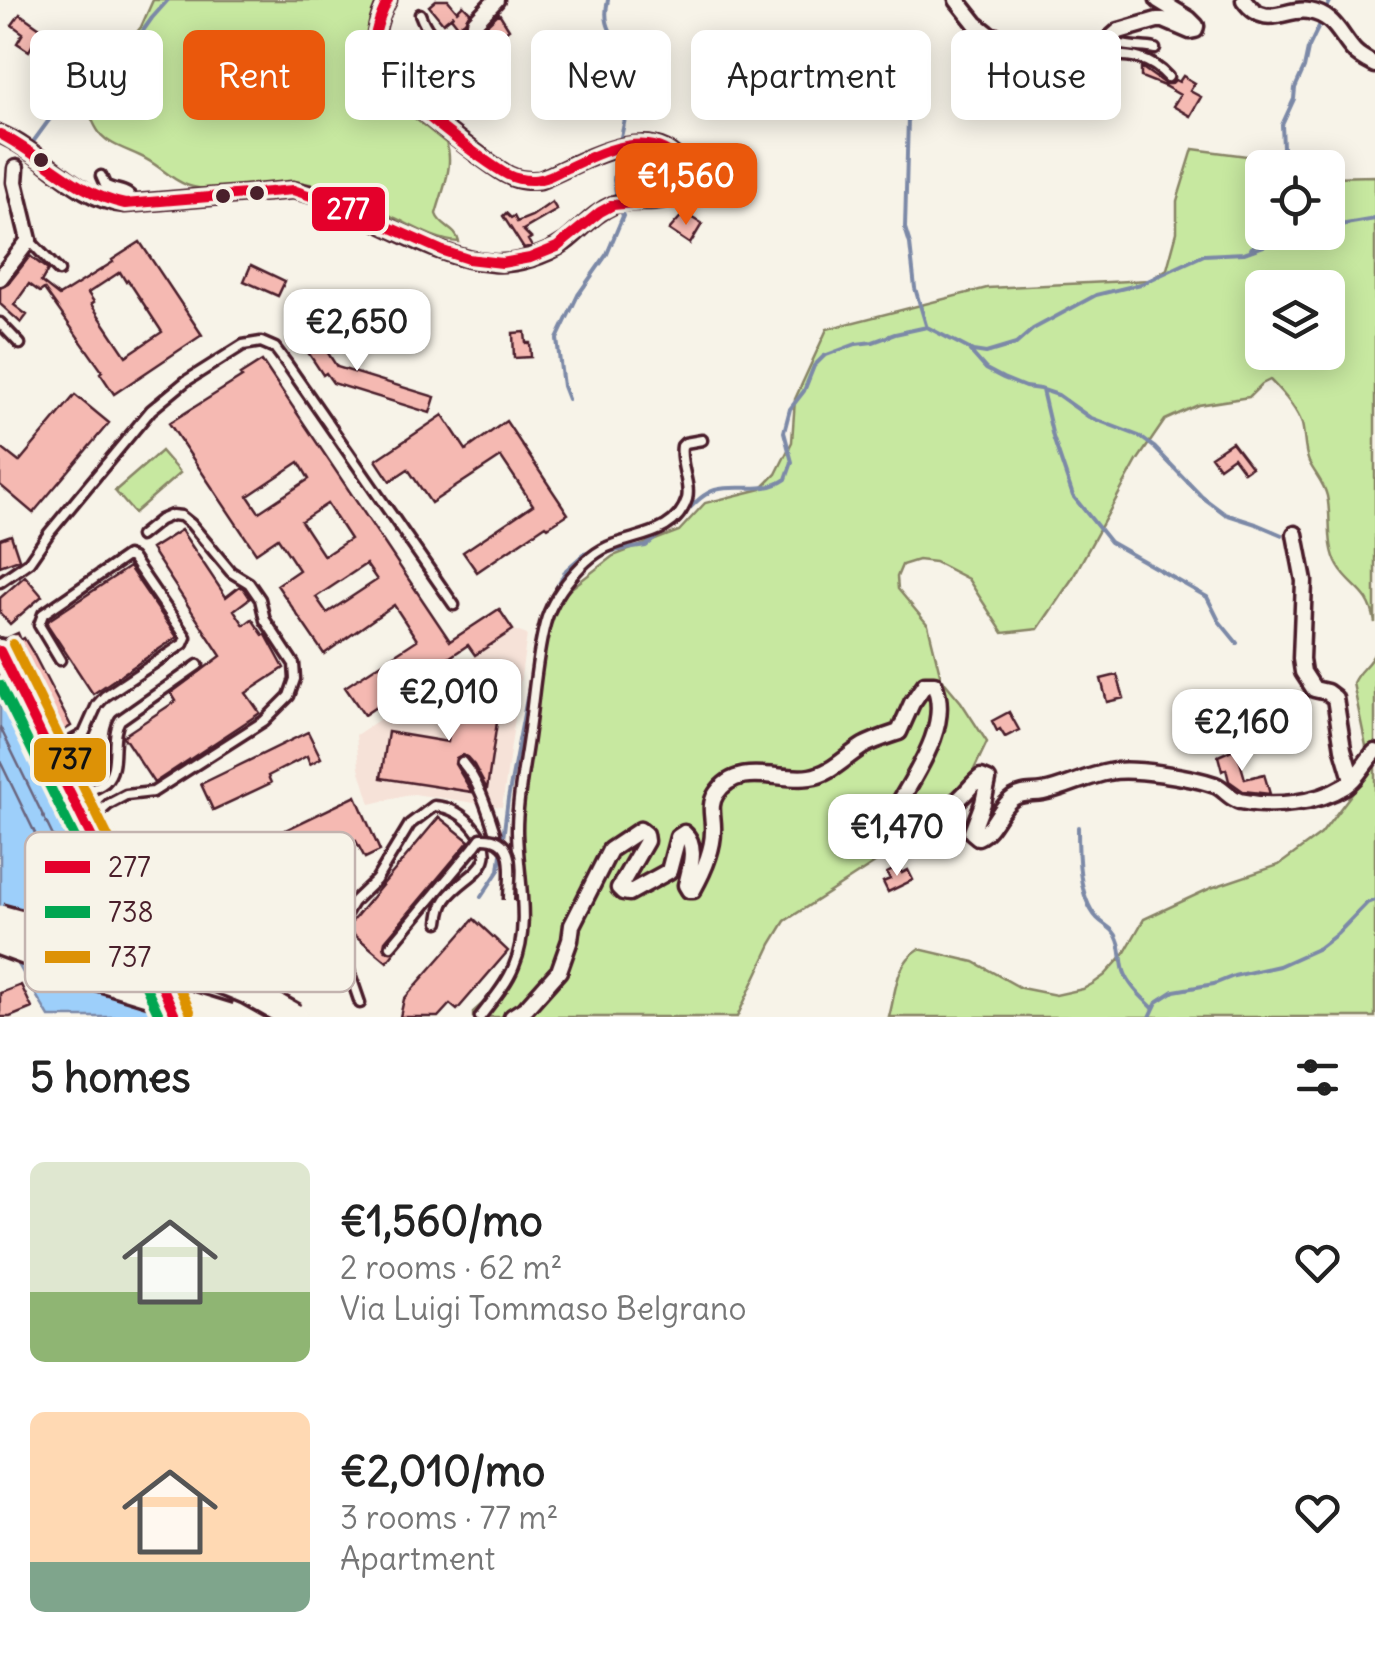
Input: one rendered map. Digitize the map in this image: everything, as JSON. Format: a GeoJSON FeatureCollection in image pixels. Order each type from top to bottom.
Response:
{"type":"FeatureCollection","features":[{"type":"Feature","properties":{"kind":"highway"},"geometry":{"type":"LineString","coordinates":[[0,918],[25,925]]}},
{"type":"Feature","properties":{"kind":"highway"},"geometry":{"type":"LineString","coordinates":[[0,942],[25,951]]}},
{"type":"Feature","properties":{"kind":"highway"},"geometry":{"type":"LineString","coordinates":[[147,992],[229,1017]]}},
{"type":"Feature","properties":{"kind":"highway"},"geometry":{"type":"LineString","coordinates":[[250,992],[294,1017]]}},
{"type":"Feature","properties":{"kind":"main road"},"geometry":{"type":"LineString","coordinates":[[6,661],[89,832]]}},
{"type":"Feature","properties":{"kind":"main road"},"geometry":{"type":"LineString","coordinates":[[165,992],[176,1017]]}},
{"type":"Feature","properties":{"kind":"street"},"geometry":{"type":"LineString","coordinates":[[0,134],[110,203],[293,190],[351,210],[452,255],[498,264],[526,260],[554,249],[601,210],[622,200],[658,201],[678,192],[684,172],[680,164],[672,154],[648,146],[611,148],[528,182],[498,170],[379,72],[376,37],[388,0]]}},
{"type":"Feature","properties":{"kind":"street"},"geometry":{"type":"LineString","coordinates":[[475,22],[496,0]]}},
{"type":"Feature","properties":{"kind":"street"},"geometry":{"type":"LineString","coordinates":[[957,0],[984,30]]}},
{"type":"Feature","properties":{"kind":"street"},"geometry":{"type":"LineString","coordinates":[[1118,30],[1157,20],[1195,30],[1189,19],[1158,0]]}},
{"type":"Feature","properties":{"kind":"street"},"geometry":{"type":"LineString","coordinates":[[1244,0],[1269,16],[1309,10],[1333,22],[1356,53],[1375,64]]}},
{"type":"Feature","properties":{"kind":"street"},"geometry":{"type":"LineString","coordinates":[[0,278],[29,240],[15,182],[16,168]]}},
{"type":"Feature","properties":{"kind":"street"},"geometry":{"type":"LineString","coordinates":[[1294,534],[1304,581],[1304,672],[1314,689],[1334,698],[1352,779]]}},
{"type":"Feature","properties":{"kind":"street"},"geometry":{"type":"LineString","coordinates":[[512,1017],[526,1008],[558,971],[572,926],[610,850],[617,844],[640,830],[645,834],[646,841],[619,888],[629,893],[670,871],[678,838],[684,833],[692,844],[686,885],[693,890],[714,832],[712,802],[717,791],[736,777],[754,774],[805,778],[820,775],[864,745],[899,732],[925,684],[934,684],[938,710],[928,754],[889,820],[885,829],[888,834],[917,826],[956,802],[981,776],[988,780],[972,832],[978,837],[984,835],[1007,803],[1020,794],[1042,792],[1111,771],[1179,778],[1215,786],[1241,801],[1278,804],[1315,798],[1346,786],[1375,752]]}},
{"type":"Feature","properties":{"kind":"lane"},"geometry":{"type":"LineString","coordinates":[[420,14],[434,38],[450,40],[475,22]]}},
{"type":"Feature","properties":{"kind":"lane"},"geometry":{"type":"LineString","coordinates":[[1121,45],[1155,50]]}},
{"type":"Feature","properties":{"kind":"lane"},"geometry":{"type":"LineString","coordinates":[[1121,55],[1150,62],[1168,77]]}},
{"type":"Feature","properties":{"kind":"lane"},"geometry":{"type":"LineString","coordinates":[[101,176],[104,185],[132,195],[134,203]]}},
{"type":"Feature","properties":{"kind":"lane"},"geometry":{"type":"LineString","coordinates":[[29,240],[59,271]]}},
{"type":"Feature","properties":{"kind":"lane"},"geometry":{"type":"LineString","coordinates":[[0,323],[20,344]]}},
{"type":"Feature","properties":{"kind":"lane"},"geometry":{"type":"LineString","coordinates":[[0,582],[29,562],[49,532],[151,410],[186,380],[243,345],[261,342],[275,348],[287,364],[454,605]]}},
{"type":"Feature","properties":{"kind":"lane"},"geometry":{"type":"LineString","coordinates":[[480,1017],[514,966],[522,933],[517,829],[532,696],[549,610],[565,585],[602,550],[649,536],[672,520],[688,494],[681,466],[682,446],[702,440]]}},
{"type":"Feature","properties":{"kind":"lane"},"geometry":{"type":"LineString","coordinates":[[85,825],[126,795],[154,792],[264,721],[289,696],[296,680],[294,664],[265,620],[260,599],[249,583],[231,572],[191,524],[172,515],[140,536]]}},
{"type":"Feature","properties":{"kind":"lane"},"geometry":{"type":"LineString","coordinates":[[50,754],[84,734],[105,696],[183,644],[186,637],[127,556],[43,614],[39,625],[60,660]]}},
{"type":"Feature","properties":{"kind":"lane"},"geometry":{"type":"LineString","coordinates":[[71,798],[108,778],[113,767],[114,731],[120,720],[198,665]]}},
{"type":"Feature","properties":{"kind":"lane"},"geometry":{"type":"LineString","coordinates":[[462,762],[474,778],[494,838]]}},
{"type":"Feature","properties":{"kind":"lane"},"geometry":{"type":"LineString","coordinates":[[355,900],[376,880],[410,824],[434,806],[444,806],[477,831],[486,856],[479,870],[448,896],[439,922]]}},
{"type":"Feature","properties":{"kind":"lane"},"geometry":{"type":"LineString","coordinates":[[391,946],[481,838],[494,838],[507,849],[509,900]]}},
{"type":"Feature","properties":{"kind":"lane"},"geometry":{"type":"LineString","coordinates":[[355,990],[360,1003]]}},
{"type":"Feature","properties":{"kind":"shaded area"},"geometry":{"type":"Polygon","coordinates":[[[514,630],[527,635],[502,807],[414,794],[370,804],[359,768],[356,735],[514,630]]]}},
{"type":"Feature","properties":{"kind":"green space"},"geometry":{"type":"Polygon","coordinates":[[[153,0],[382,0],[371,30],[345,30],[345,120],[417,120],[446,143],[448,169],[436,214],[459,242],[434,236],[357,199],[316,185],[285,183],[224,190],[193,187],[104,137],[93,120],[163,120],[163,30],[139,30],[153,0]]]}},
{"type":"Feature","properties":{"kind":"green space"},"geometry":{"type":"Polygon","coordinates":[[[1193,149],[1245,156],[1245,250],[1345,250],[1345,177],[1375,176],[1375,623],[1369,603],[1334,558],[1327,496],[1309,462],[1302,424],[1288,400],[1270,380],[1249,397],[1198,405],[1165,420],[1137,461],[1072,579],[1038,629],[1003,633],[968,579],[935,562],[918,560],[902,565],[898,589],[928,625],[941,678],[987,742],[954,812],[785,921],[737,1017],[473,1017],[524,948],[521,824],[542,656],[557,599],[613,556],[679,531],[705,503],[761,489],[776,474],[792,442],[795,399],[827,329],[987,288],[1150,280],[1167,269],[1177,232],[1177,201],[1193,149]]]}},
{"type":"Feature","properties":{"kind":"green space"},"geometry":{"type":"Polygon","coordinates":[[[161,451],[180,473],[134,513],[115,491],[161,451]]]}},
{"type":"Feature","properties":{"kind":"green space"},"geometry":{"type":"Polygon","coordinates":[[[1375,652],[1375,1017],[889,1017],[901,971],[919,949],[974,962],[1021,988],[1056,995],[1083,989],[1105,975],[1124,954],[1144,919],[1211,888],[1279,865],[1321,834],[1356,788],[1366,746],[1353,683],[1375,652]]]}},
{"type":"Feature","properties":{"kind":"water"},"geometry":{"type":"Polygon","coordinates":[[[0,675],[75,832],[25,832],[25,976],[0,934],[0,675]]]}},
{"type":"Feature","properties":{"kind":"water"},"geometry":{"type":"Polygon","coordinates":[[[34,992],[152,992],[164,1017],[49,1017],[34,992]]]}},
{"type":"Feature","properties":{"kind":"building"},"geometry":{"type":"Polygon","coordinates":[[[436,0],[448,0],[457,11],[463,5],[470,12],[458,26],[451,17],[454,14],[443,23],[429,6],[436,0]]]}},
{"type":"Feature","properties":{"kind":"building"},"geometry":{"type":"Polygon","coordinates":[[[499,13],[509,29],[508,30],[481,30],[499,13]]]}},
{"type":"Feature","properties":{"kind":"building"},"geometry":{"type":"Polygon","coordinates":[[[20,14],[40,28],[30,30],[29,51],[17,43],[23,33],[12,25],[20,14]]]}},
{"type":"Feature","properties":{"kind":"building"},"geometry":{"type":"Polygon","coordinates":[[[1141,67],[1165,84],[1179,82],[1183,76],[1195,83],[1190,91],[1201,97],[1190,116],[1173,106],[1180,95],[1141,77],[1141,67]]]}},
{"type":"Feature","properties":{"kind":"building"},"geometry":{"type":"Polygon","coordinates":[[[552,202],[557,210],[523,230],[531,238],[528,240],[532,247],[524,249],[503,216],[514,216],[517,222],[552,202]]]}},
{"type":"Feature","properties":{"kind":"building"},"geometry":{"type":"Polygon","coordinates":[[[684,213],[702,224],[690,244],[669,230],[684,213]]]}},
{"type":"Feature","properties":{"kind":"building"},"geometry":{"type":"Polygon","coordinates":[[[140,242],[202,335],[114,394],[44,289],[40,292],[29,284],[14,305],[27,315],[21,323],[0,304],[0,288],[8,284],[30,256],[48,270],[41,282],[59,296],[140,242]],[[120,272],[88,293],[94,302],[91,304],[126,356],[162,332],[120,272]]]}},
{"type":"Feature","properties":{"kind":"building"},"geometry":{"type":"Polygon","coordinates":[[[251,265],[285,281],[278,296],[244,281],[251,265]]]}},
{"type":"Feature","properties":{"kind":"building"},"geometry":{"type":"Polygon","coordinates":[[[304,316],[337,367],[435,397],[430,413],[333,383],[326,373],[323,375],[290,325],[304,316]]]}},
{"type":"Feature","properties":{"kind":"building"},"geometry":{"type":"Polygon","coordinates":[[[525,332],[531,357],[514,358],[513,333],[525,332]]]}},
{"type":"Feature","properties":{"kind":"building"},"geometry":{"type":"Polygon","coordinates":[[[262,361],[450,641],[499,609],[513,630],[475,655],[468,645],[364,715],[345,687],[417,640],[394,605],[324,654],[277,585],[299,570],[278,538],[256,553],[169,423],[262,361]],[[299,462],[248,496],[259,512],[309,479],[299,462]],[[327,504],[301,521],[324,556],[350,539],[327,504]],[[366,564],[316,597],[327,613],[377,580],[366,564]]]}},
{"type":"Feature","properties":{"kind":"building"},"geometry":{"type":"Polygon","coordinates":[[[75,395],[109,423],[33,513],[0,485],[0,447],[19,462],[75,395]]]}},
{"type":"Feature","properties":{"kind":"building"},"geometry":{"type":"Polygon","coordinates":[[[443,415],[466,450],[506,421],[568,514],[477,572],[463,552],[533,505],[501,457],[431,503],[408,469],[390,481],[376,460],[443,415]]]}},
{"type":"Feature","properties":{"kind":"building"},"geometry":{"type":"Polygon","coordinates":[[[1232,442],[1251,467],[1244,472],[1233,457],[1219,467],[1211,456],[1232,442]]]}},
{"type":"Feature","properties":{"kind":"building"},"geometry":{"type":"Polygon","coordinates":[[[181,530],[226,597],[240,586],[244,589],[250,598],[234,610],[244,625],[252,619],[266,635],[284,668],[246,693],[260,713],[154,783],[123,736],[176,701],[171,693],[221,656],[151,549],[181,530]]]}},
{"type":"Feature","properties":{"kind":"building"},"geometry":{"type":"Polygon","coordinates":[[[11,535],[19,559],[0,566],[0,539],[11,535]]]}},
{"type":"Feature","properties":{"kind":"building"},"geometry":{"type":"Polygon","coordinates":[[[129,567],[177,637],[93,694],[47,624],[129,567]]]}},
{"type":"Feature","properties":{"kind":"building"},"geometry":{"type":"Polygon","coordinates":[[[25,576],[42,596],[10,624],[0,613],[0,598],[25,576]]]}},
{"type":"Feature","properties":{"kind":"building"},"geometry":{"type":"Polygon","coordinates":[[[18,633],[32,651],[71,726],[58,734],[7,638],[18,633]]]}},
{"type":"Feature","properties":{"kind":"building"},"geometry":{"type":"Polygon","coordinates":[[[1117,675],[1124,698],[1107,702],[1101,679],[1117,675]]]}},
{"type":"Feature","properties":{"kind":"building"},"geometry":{"type":"Polygon","coordinates":[[[457,682],[502,689],[487,789],[474,765],[462,755],[455,764],[472,792],[381,778],[388,732],[448,742],[457,682]]]}},
{"type":"Feature","properties":{"kind":"building"},"geometry":{"type":"Polygon","coordinates":[[[1009,712],[1019,730],[1005,737],[992,721],[1009,712]]]}},
{"type":"Feature","properties":{"kind":"building"},"geometry":{"type":"Polygon","coordinates":[[[308,732],[321,758],[310,764],[307,756],[268,776],[271,783],[213,810],[201,784],[308,732]]]}},
{"type":"Feature","properties":{"kind":"building"},"geometry":{"type":"Polygon","coordinates":[[[88,743],[101,764],[79,778],[68,755],[88,743]]]}},
{"type":"Feature","properties":{"kind":"building"},"geometry":{"type":"Polygon","coordinates":[[[1236,748],[1245,779],[1264,774],[1270,794],[1243,791],[1229,781],[1218,756],[1236,748]]]}},
{"type":"Feature","properties":{"kind":"building"},"geometry":{"type":"Polygon","coordinates":[[[356,796],[380,851],[365,858],[355,841],[355,832],[281,832],[356,796]]]}},
{"type":"Feature","properties":{"kind":"building"},"geometry":{"type":"Polygon","coordinates":[[[439,817],[469,841],[385,941],[386,951],[395,952],[387,962],[355,935],[355,918],[439,817]]]}},
{"type":"Feature","properties":{"kind":"building"},"geometry":{"type":"Polygon","coordinates":[[[899,867],[902,873],[908,870],[913,880],[888,892],[883,882],[890,879],[887,873],[899,867]]]}},
{"type":"Feature","properties":{"kind":"building"},"geometry":{"type":"Polygon","coordinates":[[[474,919],[508,951],[457,1010],[450,1004],[438,1017],[400,1017],[404,999],[474,919]]]}},
{"type":"Feature","properties":{"kind":"building"},"geometry":{"type":"Polygon","coordinates":[[[21,985],[32,1008],[0,1017],[0,993],[21,985]]]}},
{"type":"Feature","properties":{"kind":"waterway"},"geometry":{"type":"LineString","coordinates":[[33,142],[52,116],[121,62],[168,0]]}},
{"type":"Feature","properties":{"kind":"waterway"},"geometry":{"type":"LineString","coordinates":[[608,0],[608,25],[624,59],[628,80],[619,145]]}},
{"type":"Feature","properties":{"kind":"waterway"},"geometry":{"type":"LineString","coordinates":[[1324,13],[1331,0]]}},
{"type":"Feature","properties":{"kind":"waterway"},"geometry":{"type":"LineString","coordinates":[[1282,150],[1282,125],[1321,22]]}},
{"type":"Feature","properties":{"kind":"waterway"},"geometry":{"type":"LineString","coordinates":[[908,120],[905,228],[926,325]]}},
{"type":"Feature","properties":{"kind":"waterway"},"geometry":{"type":"LineString","coordinates":[[617,154],[617,199]]}},
{"type":"Feature","properties":{"kind":"waterway"},"geometry":{"type":"LineString","coordinates":[[568,399],[557,339],[578,295],[607,254],[623,216],[620,208]]}},
{"type":"Feature","properties":{"kind":"waterway"},"geometry":{"type":"LineString","coordinates":[[1345,224],[1375,219]]}},
{"type":"Feature","properties":{"kind":"waterway"},"geometry":{"type":"LineString","coordinates":[[683,515],[715,490],[760,488],[786,479],[792,462],[784,432],[790,409],[804,391],[814,366],[824,356],[927,327],[973,351],[986,353],[1016,344],[1033,329],[1096,295],[1141,284],[1204,255],[1252,250]]}},
{"type":"Feature","properties":{"kind":"waterway"},"geometry":{"type":"LineString","coordinates":[[970,351],[986,369],[1003,378],[1058,395],[1089,417],[1139,436],[1225,514],[1282,535]]}},
{"type":"Feature","properties":{"kind":"waterway"},"geometry":{"type":"LineString","coordinates":[[1042,390],[1073,496],[1110,542],[1207,597],[1219,621],[1237,643]]}},
{"type":"Feature","properties":{"kind":"waterway"},"geometry":{"type":"LineString","coordinates":[[607,552],[646,546],[664,531]]}},
{"type":"Feature","properties":{"kind":"waterway"},"geometry":{"type":"LineString","coordinates":[[481,897],[499,870],[508,799],[543,613],[566,570],[592,552]]}},
{"type":"Feature","properties":{"kind":"waterway"},"geometry":{"type":"LineString","coordinates":[[1078,827],[1080,874],[1086,899],[1097,918],[1116,936],[1129,982],[1153,1008]]}},
{"type":"Feature","properties":{"kind":"waterway"},"geometry":{"type":"LineString","coordinates":[[1150,1017],[1157,1002],[1174,991],[1279,966],[1319,948],[1375,900]]}},
{"type":"Feature","properties":{"kind":"transit line","name":"277"},"geometry":{"type":"LineString","coordinates":[[0,134],[91,192],[125,204],[293,190],[344,207],[443,251],[502,263],[530,258],[557,247],[613,205],[664,200],[682,185],[684,176],[677,160],[648,145],[606,151],[536,180],[514,177],[496,168],[417,108],[378,67],[374,42],[388,0]]}},
{"type":"Feature","properties":{"kind":"transit line","name":"737"},"geometry":{"type":"LineString","coordinates":[[13,644],[105,832]]}},
{"type":"Feature","properties":{"kind":"transit line","name":"277"},"geometry":{"type":"LineString","coordinates":[[0,651],[89,832]]}},
{"type":"Feature","properties":{"kind":"transit line","name":"738"},"geometry":{"type":"LineString","coordinates":[[0,685],[72,832]]}},
{"type":"Feature","properties":{"kind":"transit line","name":"738"},"geometry":{"type":"LineString","coordinates":[[148,992],[160,1017]]}},
{"type":"Feature","properties":{"kind":"transit line","name":"277"},"geometry":{"type":"LineString","coordinates":[[165,992],[176,1017]]}},
{"type":"Feature","properties":{"kind":"transit line","name":"737"},"geometry":{"type":"LineString","coordinates":[[181,992],[190,1011]]}}]}
